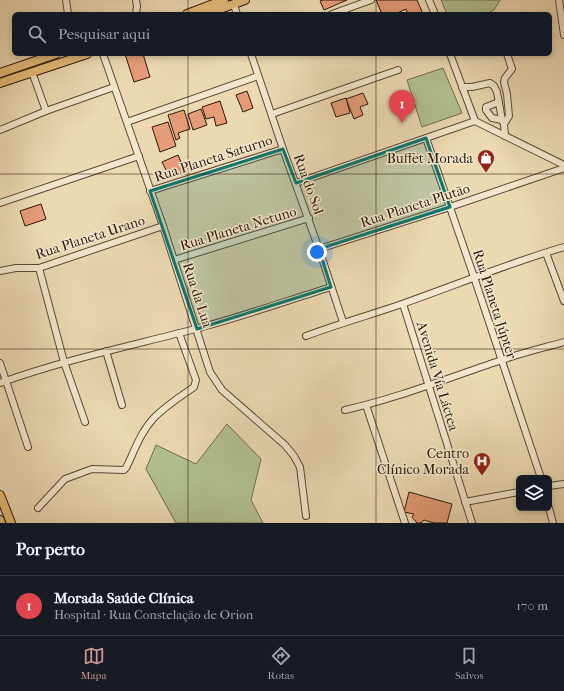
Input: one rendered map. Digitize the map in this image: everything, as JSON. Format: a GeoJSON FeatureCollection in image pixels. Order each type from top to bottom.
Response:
{"type":"FeatureCollection","features":[{"type":"Feature","properties":{"kind":"main road"},"geometry":{"type":"LineString","coordinates":[[192,12],[224,0]]}},
{"type":"Feature","properties":{"kind":"main road"},"geometry":{"type":"LineString","coordinates":[[212,12],[245,0]]}},
{"type":"Feature","properties":{"kind":"main road"},"geometry":{"type":"LineString","coordinates":[[0,74],[50,56]]}},
{"type":"Feature","properties":{"kind":"main road"},"geometry":{"type":"LineString","coordinates":[[0,82],[33,75],[82,56]]}},
{"type":"Feature","properties":{"kind":"main road"},"geometry":{"type":"LineString","coordinates":[[0,495],[11,523]]}},
{"type":"Feature","properties":{"kind":"street"},"geometry":{"type":"LineString","coordinates":[[66,0],[68,12]]}},
{"type":"Feature","properties":{"kind":"street"},"geometry":{"type":"LineString","coordinates":[[136,0],[136,12]]}},
{"type":"Feature","properties":{"kind":"street"},"geometry":{"type":"LineString","coordinates":[[338,12],[372,0]]}},
{"type":"Feature","properties":{"kind":"street"},"geometry":{"type":"LineString","coordinates":[[429,0],[434,12]]}},
{"type":"Feature","properties":{"kind":"street"},"geometry":{"type":"LineString","coordinates":[[559,0],[562,10],[564,35]]}},
{"type":"Feature","properties":{"kind":"street"},"geometry":{"type":"LineString","coordinates":[[234,5],[237,12]]}},
{"type":"Feature","properties":{"kind":"street","name":"Rua da Lua"},"geometry":{"type":"LineString","coordinates":[[104,56],[163,226],[210,372],[218,385],[285,445],[294,456],[300,467],[306,516]]}},
{"type":"Feature","properties":{"kind":"street","name":"Rua do Sol"},"geometry":{"type":"LineString","coordinates":[[252,56],[343,322]]}},
{"type":"Feature","properties":{"kind":"street"},"geometry":{"type":"LineString","coordinates":[[451,56],[474,121],[564,165]]}},
{"type":"Feature","properties":{"kind":"street"},"geometry":{"type":"LineString","coordinates":[[503,122],[509,116],[507,94],[504,82],[505,78],[512,69],[508,56]]}},
{"type":"Feature","properties":{"kind":"street"},"geometry":{"type":"LineString","coordinates":[[272,114],[398,70]]}},
{"type":"Feature","properties":{"kind":"street"},"geometry":{"type":"LineString","coordinates":[[33,75],[46,112]]}},
{"type":"Feature","properties":{"kind":"street"},"geometry":{"type":"LineString","coordinates":[[127,122],[258,76]]}},
{"type":"Feature","properties":{"kind":"street"},"geometry":{"type":"LineString","coordinates":[[462,87],[472,87],[490,83],[496,88],[505,136]]}},
{"type":"Feature","properties":{"kind":"street"},"geometry":{"type":"LineString","coordinates":[[0,130],[114,87]]}},
{"type":"Feature","properties":{"kind":"street"},"geometry":{"type":"LineString","coordinates":[[499,102],[486,107],[486,110],[492,118],[503,122]]}},
{"type":"Feature","properties":{"kind":"street"},"geometry":{"type":"LineString","coordinates":[[296,183],[474,121]]}},
{"type":"Feature","properties":{"kind":"street","name":"Rua Planeta Júpter"},"geometry":{"type":"LineString","coordinates":[[426,138],[540,475]]}},
{"type":"Feature","properties":{"kind":"street","name":"Rua Planeta Saturno"},"geometry":{"type":"LineString","coordinates":[[150,191],[283,148]]}},
{"type":"Feature","properties":{"kind":"street"},"geometry":{"type":"LineString","coordinates":[[0,203],[139,156]]}},
{"type":"Feature","properties":{"kind":"street","name":"Rua Planeta Plutão"},"geometry":{"type":"LineString","coordinates":[[319,249],[450,207],[564,168]]}},
{"type":"Feature","properties":{"kind":"street","name":"Rua Planeta Netuno"},"geometry":{"type":"LineString","coordinates":[[174,260],[308,218]]}},
{"type":"Feature","properties":{"kind":"street","name":"Rua Planeta Urano"},"geometry":{"type":"LineString","coordinates":[[0,271],[16,268],[39,268],[163,226]]}},
{"type":"Feature","properties":{"kind":"street"},"geometry":{"type":"LineString","coordinates":[[306,336],[343,322],[403,304],[474,277],[564,248]]}},
{"type":"Feature","properties":{"kind":"street"},"geometry":{"type":"LineString","coordinates":[[546,253],[564,301]]}},
{"type":"Feature","properties":{"kind":"street"},"geometry":{"type":"LineString","coordinates":[[39,268],[64,362],[85,422]]}},
{"type":"Feature","properties":{"kind":"street"},"geometry":{"type":"LineString","coordinates":[[3,382],[64,362],[197,329],[331,287]]}},
{"type":"Feature","properties":{"kind":"street","name":"Avenida Vía Láctea"},"geometry":{"type":"LineString","coordinates":[[403,304],[472,523]]}},
{"type":"Feature","properties":{"kind":"street"},"geometry":{"type":"LineString","coordinates":[[38,508],[65,479],[92,469],[124,470],[140,438],[152,420],[161,411],[194,387],[196,380],[179,333]]}},
{"type":"Feature","properties":{"kind":"street"},"geometry":{"type":"LineString","coordinates":[[345,410],[428,386],[501,360],[564,342]]}},
{"type":"Feature","properties":{"kind":"street"},"geometry":{"type":"LineString","coordinates":[[106,351],[122,405]]}},
{"type":"Feature","properties":{"kind":"street"},"geometry":{"type":"LineString","coordinates":[[0,363],[3,382],[28,447]]}},
{"type":"Feature","properties":{"kind":"street"},"geometry":{"type":"LineString","coordinates":[[366,405],[405,523]]}},
{"type":"Feature","properties":{"kind":"street"},"geometry":{"type":"LineString","coordinates":[[552,486],[564,484]]}},
{"type":"Feature","properties":{"kind":"street"},"geometry":{"type":"LineString","coordinates":[[465,502],[516,493]]}},
{"type":"Feature","properties":{"kind":"street"},"geometry":{"type":"LineString","coordinates":[[550,511],[552,523]]}},
{"type":"Feature","properties":{"kind":"highlighted area"},"geometry":{"type":"Polygon","coordinates":[[[426,138],[450,207],[319,249],[331,287],[197,329],[150,191],[283,149],[296,183],[426,138]]]}},
{"type":"Feature","properties":{"kind":"green space"},"geometry":{"type":"Polygon","coordinates":[[[441,0],[500,0],[494,10],[490,12],[446,12],[441,0]]]}},
{"type":"Feature","properties":{"kind":"green space"},"geometry":{"type":"Polygon","coordinates":[[[443,68],[462,113],[422,127],[407,80],[443,68]]]}},
{"type":"Feature","properties":{"kind":"green space"},"geometry":{"type":"Polygon","coordinates":[[[227,424],[261,459],[251,500],[263,523],[176,523],[146,469],[156,445],[196,464],[227,424]]]}},
{"type":"Feature","properties":{"kind":"building"},"geometry":{"type":"Polygon","coordinates":[[[347,0],[324,10],[320,1],[347,0]]]}},
{"type":"Feature","properties":{"kind":"building"},"geometry":{"type":"Polygon","coordinates":[[[376,0],[417,0],[422,12],[407,12],[406,9],[399,12],[381,12],[376,0]]]}},
{"type":"Feature","properties":{"kind":"building"},"geometry":{"type":"Polygon","coordinates":[[[126,56],[144,56],[150,77],[134,82],[126,56]]]}},
{"type":"Feature","properties":{"kind":"building"},"geometry":{"type":"Polygon","coordinates":[[[247,91],[253,108],[243,112],[236,95],[247,91]]]}},
{"type":"Feature","properties":{"kind":"building"},"geometry":{"type":"Polygon","coordinates":[[[363,93],[368,104],[360,107],[363,115],[354,119],[346,99],[363,93]]]}},
{"type":"Feature","properties":{"kind":"building"},"geometry":{"type":"Polygon","coordinates":[[[346,98],[350,113],[336,117],[331,103],[346,98]]]}},
{"type":"Feature","properties":{"kind":"building"},"geometry":{"type":"Polygon","coordinates":[[[220,101],[227,123],[216,126],[214,117],[206,119],[202,107],[220,101]]]}},
{"type":"Feature","properties":{"kind":"building"},"geometry":{"type":"Polygon","coordinates":[[[201,109],[207,125],[193,130],[188,114],[201,109]]]}},
{"type":"Feature","properties":{"kind":"building"},"geometry":{"type":"Polygon","coordinates":[[[184,110],[190,129],[178,133],[180,138],[176,140],[168,115],[184,110]]]}},
{"type":"Feature","properties":{"kind":"building"},"geometry":{"type":"Polygon","coordinates":[[[168,122],[176,146],[160,152],[152,127],[168,122]]]}},
{"type":"Feature","properties":{"kind":"building"},"geometry":{"type":"Polygon","coordinates":[[[178,155],[185,171],[170,178],[162,162],[178,155]]]}},
{"type":"Feature","properties":{"kind":"building"},"geometry":{"type":"Polygon","coordinates":[[[41,204],[46,219],[25,226],[20,211],[41,204]]]}},
{"type":"Feature","properties":{"kind":"building"},"geometry":{"type":"Polygon","coordinates":[[[409,492],[452,504],[447,523],[434,523],[424,520],[421,523],[417,523],[412,517],[414,514],[404,512],[409,492]]]}},
{"type":"Feature","properties":{"kind":"place","name":"Morada Saúde Clínica"},"geometry":{"type":"Point","coordinates":[402,123]}},
{"type":"Feature","properties":{"kind":"place","name":"Buffet Morada"},"geometry":{"type":"Point","coordinates":[486,173]}},
{"type":"Feature","properties":{"kind":"place","name":"Centro Clínico Morada"},"geometry":{"type":"Point","coordinates":[482,476]}}]}
